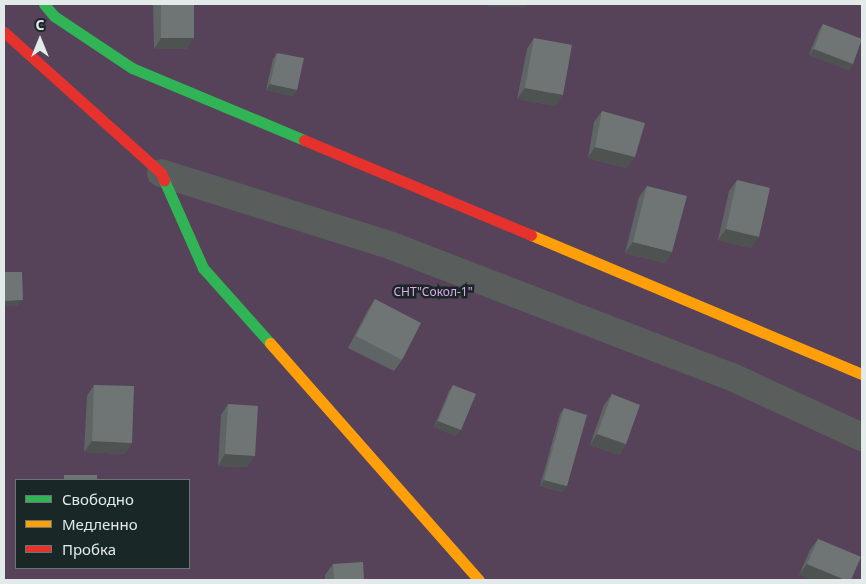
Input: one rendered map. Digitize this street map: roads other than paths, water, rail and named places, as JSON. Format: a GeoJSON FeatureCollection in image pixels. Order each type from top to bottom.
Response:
{"type":"FeatureCollection","features":[{"type":"Feature","properties":{"kind":"street"},"geometry":{"type":"LineString","coordinates":[[44,4],[54,16],[132,68],[862,374]]}},
{"type":"Feature","properties":{"kind":"street"},"geometry":{"type":"LineString","coordinates":[[4,32],[161,173],[203,268],[479,580]]}},
{"type":"Feature","properties":{"kind":"street"},"geometry":{"type":"LineString","coordinates":[[161,173],[392,246],[732,377],[862,437]]}},
{"type":"Feature","properties":{"kind":"park label","name":"СНТ\"Сокол-1\""},"geometry":{"type":"Point","coordinates":[433,292]}}]}
